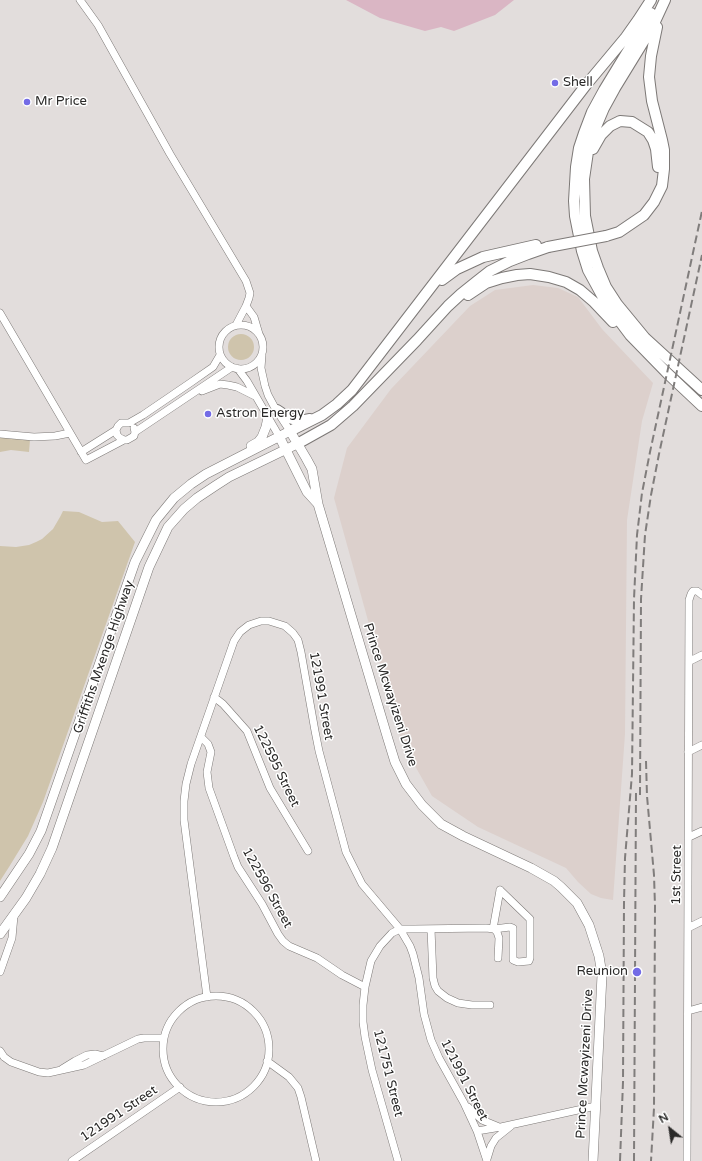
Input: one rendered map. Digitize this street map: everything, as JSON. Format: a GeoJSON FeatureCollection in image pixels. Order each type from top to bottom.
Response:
{"type":"FeatureCollection","features":[{"type":"Feature","properties":{"kind":"main road"},"geometry":{"type":"LineString","coordinates":[[290,431],[337,404],[352,390],[571,104],[626,37],[651,0]]}},
{"type":"Feature","properties":{"kind":"main road"},"geometry":{"type":"LineString","coordinates":[[657,0],[592,112],[579,148],[576,167],[574,201],[575,216],[582,251],[588,270],[601,295],[623,326],[668,374]]}},
{"type":"Feature","properties":{"kind":"main road"},"geometry":{"type":"LineString","coordinates":[[424,296],[446,276],[470,262],[488,255],[619,232],[644,215],[654,202],[662,186],[664,169],[664,150],[652,101],[649,77],[654,38],[666,0]]}},
{"type":"Feature","properties":{"kind":"main road"},"geometry":{"type":"LineString","coordinates":[[666,0],[653,26],[615,88],[595,129],[589,145],[584,178],[585,216],[592,251],[598,268],[606,287],[617,304],[645,338],[702,390]]}},
{"type":"Feature","properties":{"kind":"main road"},"geometry":{"type":"LineString","coordinates":[[586,164],[600,135],[610,126],[620,121],[632,122],[648,132],[656,149],[659,179],[655,193],[639,215],[606,234]]}},
{"type":"Feature","properties":{"kind":"main road"},"geometry":{"type":"LineString","coordinates":[[297,444],[331,425],[348,411],[448,306],[476,282],[490,271],[548,245]]}},
{"type":"Feature","properties":{"kind":"main road"},"geometry":{"type":"LineString","coordinates":[[417,340],[452,307],[486,283],[517,275],[530,274],[549,277],[566,282],[585,294],[641,350],[702,406]]}},
{"type":"Feature","properties":{"kind":"main road"},"geometry":{"type":"LineString","coordinates":[[277,410],[289,418],[296,420],[315,418]]}},
{"type":"Feature","properties":{"kind":"street"},"geometry":{"type":"LineString","coordinates":[[80,0],[98,25],[170,154],[246,281],[250,293],[246,306],[236,325]]}},
{"type":"Feature","properties":{"kind":"street"},"geometry":{"type":"LineString","coordinates":[[246,306],[254,317],[262,340],[262,377],[268,394],[290,431]]}},
{"type":"Feature","properties":{"kind":"street"},"geometry":{"type":"LineString","coordinates":[[0,312],[86,460],[124,440],[131,439],[135,432],[235,368],[250,367],[259,359],[262,353]]}},
{"type":"Feature","properties":{"kind":"street"},"geometry":{"type":"LineString","coordinates":[[259,334],[249,326],[236,325],[229,328],[221,336],[218,346],[223,360],[235,368],[247,381],[279,436]]}},
{"type":"Feature","properties":{"kind":"street"},"geometry":{"type":"LineString","coordinates":[[81,452],[116,430],[121,423],[129,423],[143,415],[212,367],[220,355]]}},
{"type":"Feature","properties":{"kind":"street"},"geometry":{"type":"LineString","coordinates":[[191,395],[220,384],[237,387],[256,396]]}},
{"type":"Feature","properties":{"kind":"street"},"geometry":{"type":"LineString","coordinates":[[230,461],[258,442],[266,427],[268,417]]}},
{"type":"Feature","properties":{"kind":"street"},"geometry":{"type":"LineString","coordinates":[[129,423],[132,425],[135,432]]}},
{"type":"Feature","properties":{"kind":"street"},"geometry":{"type":"LineString","coordinates":[[116,430],[117,435],[124,440]]}},
{"type":"Feature","properties":{"kind":"street","name":"Prince Mcwayizeni Drive"},"geometry":{"type":"LineString","coordinates":[[290,431],[312,469],[318,504],[386,736],[395,762],[406,784],[432,816],[446,827],[531,868],[554,881],[577,904],[589,924],[599,956],[602,975],[593,1161]]}},
{"type":"Feature","properties":{"kind":"street","name":"Griffiths Mxenge Highway"},"geometry":{"type":"LineString","coordinates":[[0,897],[29,854],[41,831],[135,562],[156,520],[174,498],[206,474],[290,431]]}},
{"type":"Feature","properties":{"kind":"street"},"geometry":{"type":"LineString","coordinates":[[0,434],[34,437],[55,436],[70,433]]}},
{"type":"Feature","properties":{"kind":"street","name":"Prince Mcwayizeni Drive"},"geometry":{"type":"LineString","coordinates":[[279,436],[308,492],[318,504]]}},
{"type":"Feature","properties":{"kind":"street","name":"Griffiths Mxenge Highway"},"geometry":{"type":"LineString","coordinates":[[0,934],[14,916],[33,886],[52,848],[149,567],[168,527],[184,509],[215,486],[229,477],[297,444]]}},
{"type":"Feature","properties":{"kind":"street","name":"1st Street"},"geometry":{"type":"LineString","coordinates":[[687,1161],[689,837],[688,752],[690,661],[689,600],[693,591],[702,595]]}},
{"type":"Feature","properties":{"kind":"street","name":"121991 Street"},"geometry":{"type":"LineString","coordinates":[[207,997],[184,815],[184,801],[188,774],[234,641],[245,627],[252,623],[269,621],[285,626],[298,640],[315,731],[346,852],[362,884],[400,929],[413,954],[419,978],[426,1023],[433,1044],[439,1058],[464,1103],[477,1131],[487,1160]]}},
{"type":"Feature","properties":{"kind":"street"},"geometry":{"type":"LineString","coordinates":[[690,661],[702,655]]}},
{"type":"Feature","properties":{"kind":"street","name":"122595 Street"},"geometry":{"type":"LineString","coordinates":[[214,697],[224,704],[247,731],[268,784],[308,851]]}},
{"type":"Feature","properties":{"kind":"street","name":"122596 Street"},"geometry":{"type":"LineString","coordinates":[[202,737],[208,744],[211,752],[207,772],[209,788],[234,857],[238,867],[262,904],[278,934],[289,946],[317,958],[342,975],[365,987]]}},
{"type":"Feature","properties":{"kind":"street"},"geometry":{"type":"LineString","coordinates":[[688,752],[702,745]]}},
{"type":"Feature","properties":{"kind":"street"},"geometry":{"type":"LineString","coordinates":[[689,837],[702,831]]}},
{"type":"Feature","properties":{"kind":"street"},"geometry":{"type":"LineString","coordinates":[[400,929],[494,929],[508,927],[513,928],[514,960],[518,962],[529,961],[530,919],[500,890],[494,929],[499,938],[498,958]]}},
{"type":"Feature","properties":{"kind":"street"},"geometry":{"type":"LineString","coordinates":[[0,972],[12,938],[14,916]]}},
{"type":"Feature","properties":{"kind":"street"},"geometry":{"type":"LineString","coordinates":[[688,928],[702,921]]}},
{"type":"Feature","properties":{"kind":"street","name":"121751 Street"},"geometry":{"type":"LineString","coordinates":[[398,1161],[372,1070],[365,1037],[363,1011],[365,987],[369,968],[376,952],[388,937],[400,929]]}},
{"type":"Feature","properties":{"kind":"street"},"geometry":{"type":"LineString","coordinates":[[431,929],[433,978],[438,991],[447,998],[458,1003],[490,1005]]}},
{"type":"Feature","properties":{"kind":"street","name":"121991 Street"},"geometry":{"type":"LineString","coordinates":[[207,997],[226,997],[251,1009],[258,1016],[267,1033],[269,1052],[261,1076],[251,1088],[231,1100],[215,1102],[207,1101],[192,1096],[180,1087],[169,1073],[163,1052],[164,1038],[172,1019],[188,1004],[207,997]]}},
{"type":"Feature","properties":{"kind":"street"},"geometry":{"type":"LineString","coordinates":[[688,1012],[702,1007]]}},
{"type":"Feature","properties":{"kind":"street"},"geometry":{"type":"LineString","coordinates":[[0,1051],[7,1060],[31,1069],[43,1072],[58,1071],[84,1056],[95,1054],[103,1056],[138,1039],[164,1038]]}},
{"type":"Feature","properties":{"kind":"street"},"geometry":{"type":"LineString","coordinates":[[267,1061],[289,1077],[298,1088],[316,1161]]}},
{"type":"Feature","properties":{"kind":"street","name":"121991 Street"},"geometry":{"type":"LineString","coordinates":[[72,1161],[180,1087]]}},
{"type":"Feature","properties":{"kind":"street"},"geometry":{"type":"LineString","coordinates":[[464,1103],[482,1120],[501,1127]]}},
{"type":"Feature","properties":{"kind":"street"},"geometry":{"type":"LineString","coordinates":[[477,1131],[596,1106]]}},
{"type":"Feature","properties":{"kind":"street"},"geometry":{"type":"LineString","coordinates":[[487,1160],[491,1146],[496,1138],[514,1124]]}},
{"type":"Feature","properties":{"kind":"shaded area"},"geometry":{"type":"Polygon","coordinates":[[[346,0],[514,0],[495,15],[454,31],[441,27],[425,31],[380,18],[346,0]]]}},
{"type":"Feature","properties":{"kind":"shaded area"},"geometry":{"type":"Polygon","coordinates":[[[533,285],[558,288],[578,297],[602,329],[653,383],[642,421],[627,520],[625,734],[613,900],[601,898],[591,894],[566,868],[478,827],[432,796],[402,743],[334,498],[347,448],[391,389],[470,306],[495,290],[533,285]]]}},
{"type":"Feature","properties":{"kind":"shaded area"},"geometry":{"type":"Polygon","coordinates":[[[241,334],[250,338],[254,347],[250,356],[241,360],[232,356],[228,347],[232,338],[241,334]]]}},
{"type":"Feature","properties":{"kind":"shaded area"},"geometry":{"type":"Polygon","coordinates":[[[0,436],[30,440],[29,452],[11,450],[0,452],[0,436]]]}},
{"type":"Feature","properties":{"kind":"shaded area"},"geometry":{"type":"Polygon","coordinates":[[[63,511],[79,512],[102,522],[118,521],[135,542],[43,802],[28,836],[0,881],[0,546],[16,547],[29,545],[42,539],[53,529],[63,511]]]}},
{"type":"Feature","properties":{"kind":"railway"},"geometry":{"type":"LineString","coordinates":[[620,1161],[623,1082],[625,858],[632,774],[634,599],[637,535],[642,493],[650,452],[702,211]]}},
{"type":"Feature","properties":{"kind":"railway"},"geometry":{"type":"LineString","coordinates":[[640,795],[641,599],[645,535],[659,454],[702,255]]}},
{"type":"Feature","properties":{"kind":"railway"},"geometry":{"type":"LineString","coordinates":[[646,761],[655,906],[654,1108],[651,1161]]}},
{"type":"Feature","properties":{"kind":"railway"},"geometry":{"type":"LineString","coordinates":[[634,1161],[636,790]]}},
{"type":"Feature","properties":{"kind":"place","name":"Shell"},"geometry":{"type":"Point","coordinates":[555,83]}},
{"type":"Feature","properties":{"kind":"place","name":"Mr Price"},"geometry":{"type":"Point","coordinates":[27,102]}},
{"type":"Feature","properties":{"kind":"place","name":"Astron Energy"},"geometry":{"type":"Point","coordinates":[208,414]}},
{"type":"Feature","properties":{"kind":"place","name":"Reunion"},"geometry":{"type":"Point","coordinates":[637,972]}}]}
